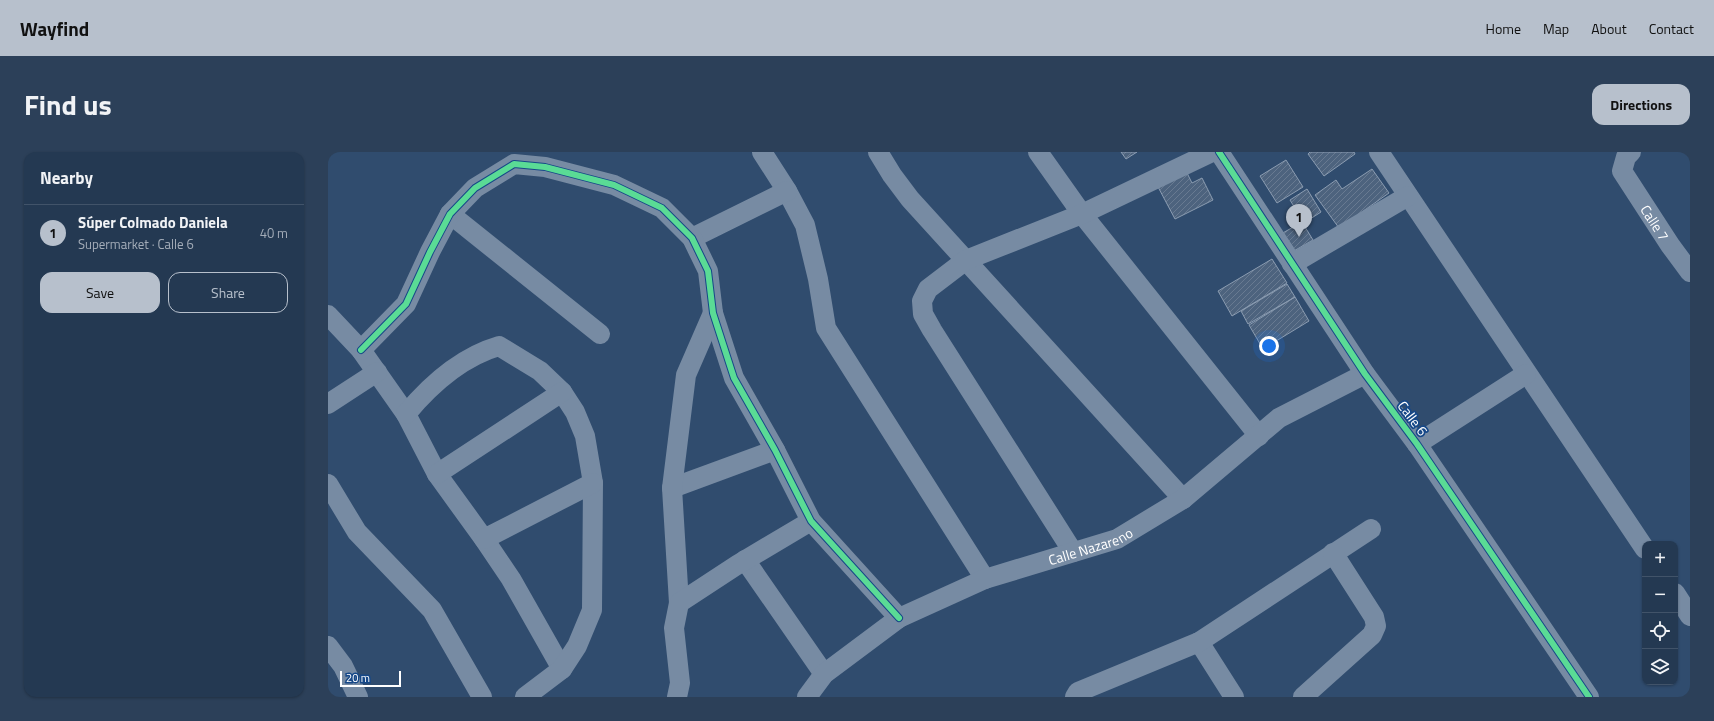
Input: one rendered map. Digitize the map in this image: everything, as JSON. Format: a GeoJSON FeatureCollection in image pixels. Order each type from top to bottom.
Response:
{"type":"FeatureCollection","features":[{"type":"Feature","properties":{"kind":"street"},"geometry":{"type":"LineString","coordinates":[[762,152],[787,191],[805,224],[818,279],[826,328],[985,579]]}},
{"type":"Feature","properties":{"kind":"street"},"geometry":{"type":"LineString","coordinates":[[878,152],[892,175],[910,199],[1183,499]]}},
{"type":"Feature","properties":{"kind":"street"},"geometry":{"type":"LineString","coordinates":[[1038,152],[1082,214],[1259,436]]}},
{"type":"Feature","properties":{"kind":"street"},"geometry":{"type":"LineString","coordinates":[[1073,552],[923,314],[922,301],[928,288],[966,260],[1082,214],[1212,152]]}},
{"type":"Feature","properties":{"kind":"street","name":"Calle 6"},"geometry":{"type":"LineString","coordinates":[[1219,152],[1365,374],[1417,444],[1590,697]]}},
{"type":"Feature","properties":{"kind":"street"},"geometry":{"type":"LineString","coordinates":[[1379,152],[1526,374],[1642,545]]}},
{"type":"Feature","properties":{"kind":"street","name":"Calle 7"},"geometry":{"type":"LineString","coordinates":[[1631,152],[1626,157],[1622,171],[1670,245],[1690,272]]}},
{"type":"Feature","properties":{"kind":"street"},"geometry":{"type":"LineString","coordinates":[[361,350],[406,304],[430,252],[450,214],[475,188],[514,164],[537,166],[614,185],[662,208],[692,238],[708,271],[713,313],[734,378],[775,450],[811,521],[899,618]]}},
{"type":"Feature","properties":{"kind":"street"},"geometry":{"type":"LineString","coordinates":[[692,238],[787,191]]}},
{"type":"Feature","properties":{"kind":"street"},"geometry":{"type":"LineString","coordinates":[[1292,264],[1408,196]]}},
{"type":"Feature","properties":{"kind":"street"},"geometry":{"type":"LineString","coordinates":[[450,214],[600,334]]}},
{"type":"Feature","properties":{"kind":"street"},"geometry":{"type":"LineString","coordinates":[[677,697],[680,683],[674,628],[679,603],[672,488],[686,375],[713,313]]}},
{"type":"Feature","properties":{"kind":"street"},"geometry":{"type":"LineString","coordinates":[[328,315],[361,350],[406,414],[437,474],[511,579],[562,669]]}},
{"type":"Feature","properties":{"kind":"street"},"geometry":{"type":"LineString","coordinates":[[406,414],[424,393],[459,365],[481,351],[498,346],[540,371],[562,392],[575,412],[585,436],[593,483],[592,610],[577,646],[562,669],[525,697]]}},
{"type":"Feature","properties":{"kind":"street"},"geometry":{"type":"LineString","coordinates":[[328,404],[377,372]]}},
{"type":"Feature","properties":{"kind":"street","name":"Calle Nazareno"},"geometry":{"type":"LineString","coordinates":[[807,697],[824,674],[899,618],[985,579],[1117,539],[1183,499],[1279,418],[1365,374]]}},
{"type":"Feature","properties":{"kind":"street"},"geometry":{"type":"LineString","coordinates":[[1417,444],[1526,374]]}},
{"type":"Feature","properties":{"kind":"street"},"geometry":{"type":"LineString","coordinates":[[437,474],[562,392]]}},
{"type":"Feature","properties":{"kind":"street"},"geometry":{"type":"LineString","coordinates":[[672,488],[775,450]]}},
{"type":"Feature","properties":{"kind":"street"},"geometry":{"type":"LineString","coordinates":[[484,539],[593,483]]}},
{"type":"Feature","properties":{"kind":"street"},"geometry":{"type":"LineString","coordinates":[[328,484],[357,532],[432,610],[482,697]]}},
{"type":"Feature","properties":{"kind":"street"},"geometry":{"type":"LineString","coordinates":[[679,603],[811,521]]}},
{"type":"Feature","properties":{"kind":"street"},"geometry":{"type":"LineString","coordinates":[[1075,697],[1078,692],[1199,642],[1371,529]]}},
{"type":"Feature","properties":{"kind":"street"},"geometry":{"type":"LineString","coordinates":[[1303,697],[1372,635],[1376,626],[1374,617],[1333,554]]}},
{"type":"Feature","properties":{"kind":"street"},"geometry":{"type":"LineString","coordinates":[[746,560],[824,674]]}},
{"type":"Feature","properties":{"kind":"street"},"geometry":{"type":"LineString","coordinates":[[1678,598],[1690,616]]}},
{"type":"Feature","properties":{"kind":"street"},"geometry":{"type":"LineString","coordinates":[[1199,642],[1234,697]]}},
{"type":"Feature","properties":{"kind":"street"},"geometry":{"type":"LineString","coordinates":[[328,646],[336,671],[358,697]]}},
{"type":"Feature","properties":{"kind":"building"},"geometry":{"type":"Polygon","coordinates":[[[1121,152],[1137,152],[1126,159],[1121,152]]]}},
{"type":"Feature","properties":{"kind":"building"},"geometry":{"type":"Polygon","coordinates":[[[1310,152],[1354,152],[1355,154],[1324,176],[1308,154],[1310,152]]]}},
{"type":"Feature","properties":{"kind":"building"},"geometry":{"type":"Polygon","coordinates":[[[1286,160],[1303,187],[1277,203],[1260,176],[1286,160]]]}},
{"type":"Feature","properties":{"kind":"building"},"geometry":{"type":"Polygon","coordinates":[[[1372,169],[1389,193],[1339,228],[1315,195],[1336,180],[1342,189],[1372,169]]]}},
{"type":"Feature","properties":{"kind":"building"},"geometry":{"type":"Polygon","coordinates":[[[1186,171],[1192,183],[1202,178],[1213,200],[1175,219],[1157,185],[1186,171]]]}},
{"type":"Feature","properties":{"kind":"building"},"geometry":{"type":"Polygon","coordinates":[[[1307,189],[1321,212],[1304,223],[1290,200],[1307,189]]]}},
{"type":"Feature","properties":{"kind":"building"},"geometry":{"type":"Polygon","coordinates":[[[1302,222],[1313,240],[1292,252],[1281,234],[1302,222]]]}},
{"type":"Feature","properties":{"kind":"building"},"geometry":{"type":"Polygon","coordinates":[[[1272,259],[1287,283],[1232,316],[1218,291],[1272,259]]]}},
{"type":"Feature","properties":{"kind":"building"},"geometry":{"type":"Polygon","coordinates":[[[1287,284],[1295,297],[1248,324],[1241,311],[1287,284]]]}},
{"type":"Feature","properties":{"kind":"building"},"geometry":{"type":"Polygon","coordinates":[[[1295,297],[1309,321],[1263,349],[1249,325],[1295,297]]]}},
{"type":"Feature","properties":{"kind":"cycle path"},"geometry":{"type":"LineString","coordinates":[[1219,152],[1365,374],[1417,444],[1589,697]]}},
{"type":"Feature","properties":{"kind":"cycle path"},"geometry":{"type":"LineString","coordinates":[[361,350],[406,304],[430,252],[450,214],[475,188],[514,164],[545,167],[614,185],[662,208],[692,238],[708,271],[713,313],[734,378],[775,450],[811,521],[899,618]]}},
{"type":"Feature","properties":{"kind":"place","name":"Súper Colmado Daniela"},"geometry":{"type":"Point","coordinates":[1299,237]}}]}
